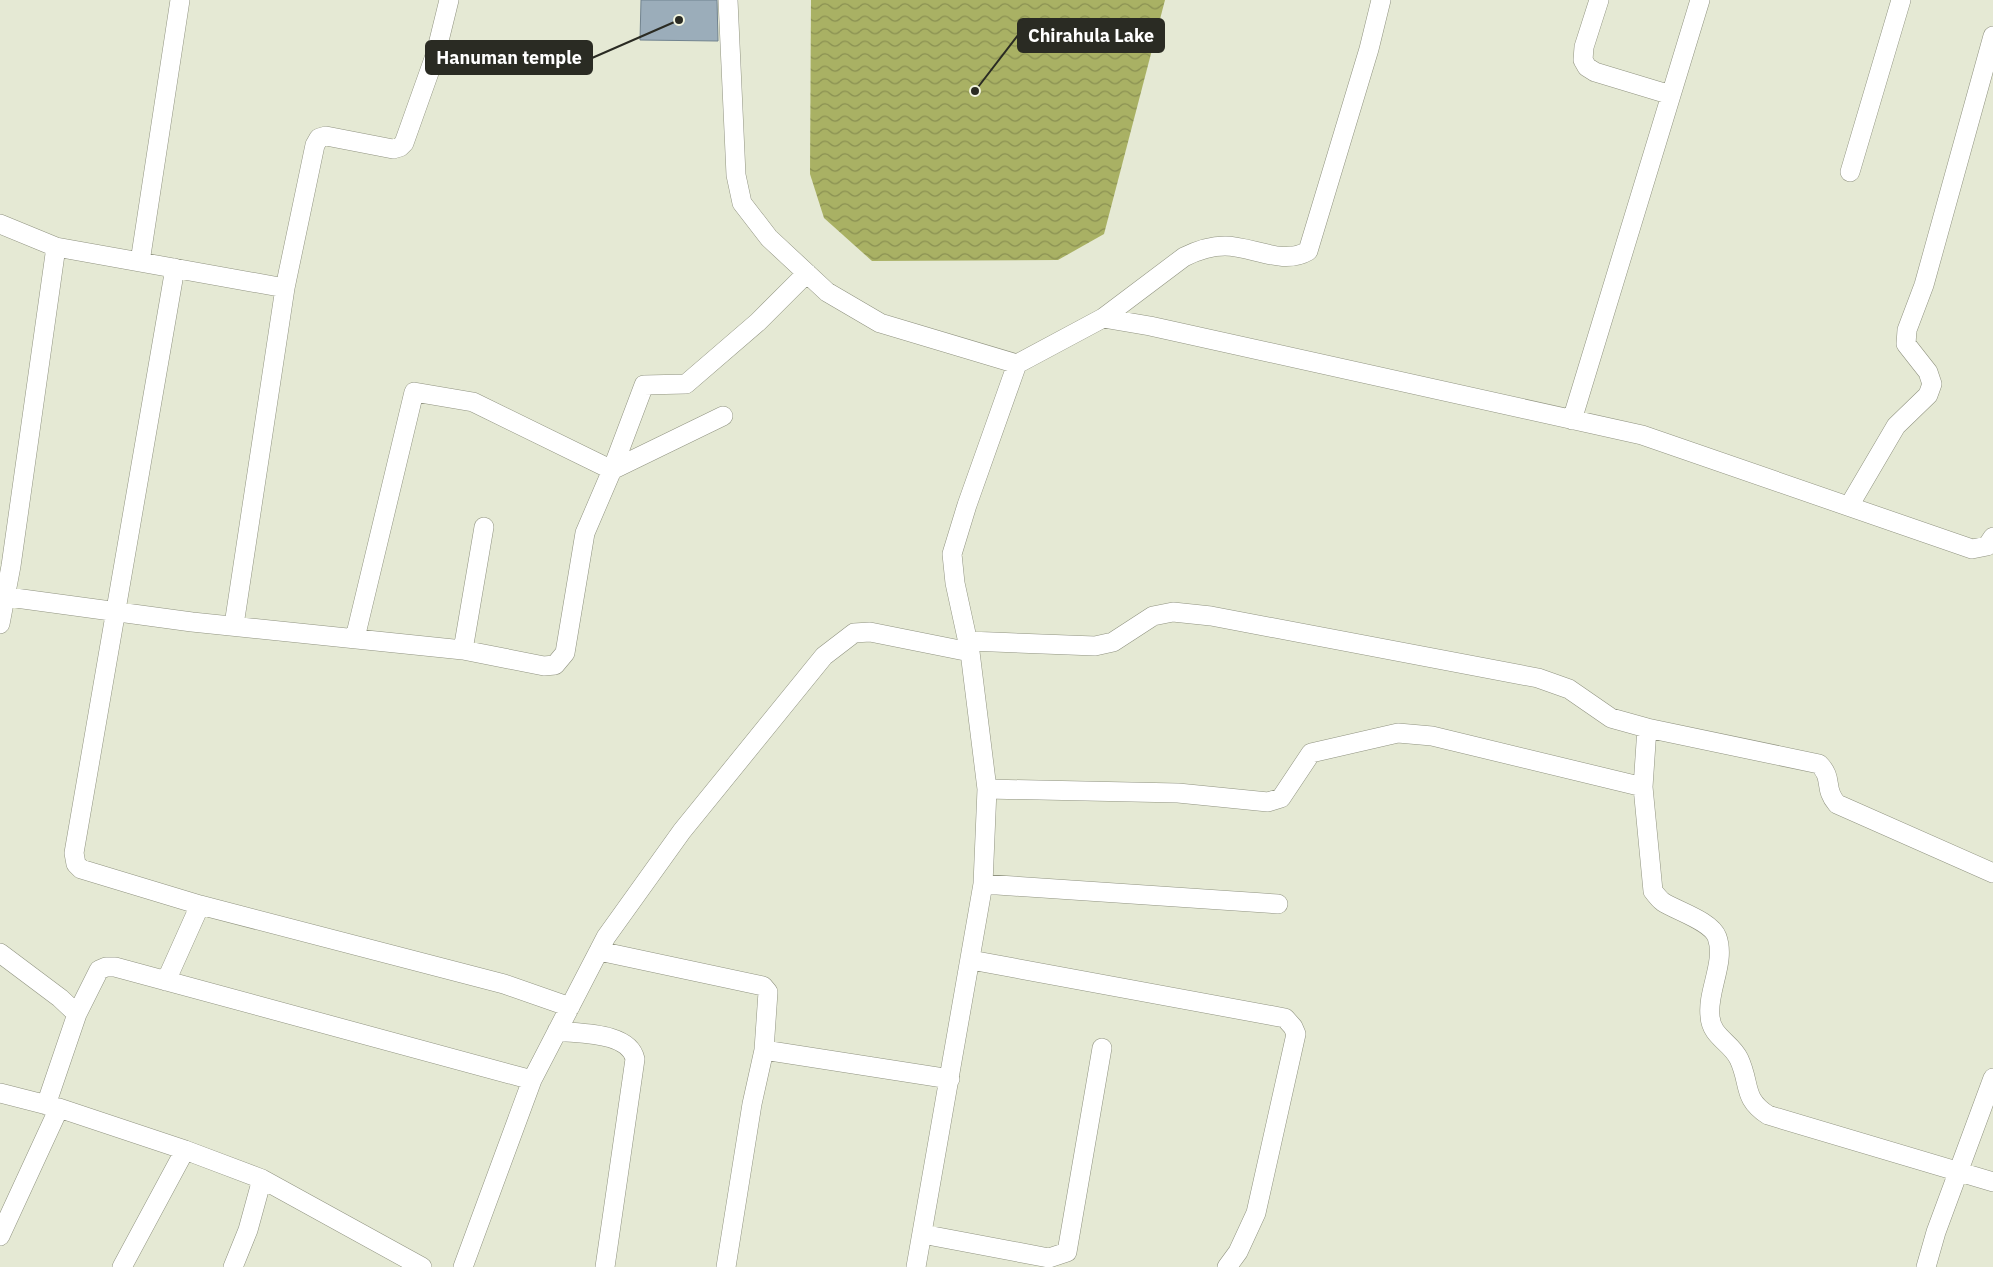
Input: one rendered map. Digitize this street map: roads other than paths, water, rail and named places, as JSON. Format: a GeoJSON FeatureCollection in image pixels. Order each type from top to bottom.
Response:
{"type":"FeatureCollection","features":[{"type":"Feature","properties":{"kind":"street"},"geometry":{"type":"LineString","coordinates":[[140,262],[180,0]]}},
{"type":"Feature","properties":{"kind":"street"},"geometry":{"type":"LineString","coordinates":[[234,625],[285,288],[315,145],[319,138],[326,136],[392,149],[400,148],[404,143],[436,54],[449,0]]}},
{"type":"Feature","properties":{"kind":"street"},"geometry":{"type":"LineString","coordinates":[[728,0],[736,175],[742,203],[769,238],[827,292],[880,323],[1017,364]]}},
{"type":"Feature","properties":{"kind":"street"},"geometry":{"type":"LineString","coordinates":[[916,1267],[983,884],[987,789],[969,646],[955,583],[952,554],[966,505],[1017,364],[1103,318],[1184,257],[1196,251],[1225,246],[1295,257],[1308,251],[1369,49],[1381,0]]}},
{"type":"Feature","properties":{"kind":"street"},"geometry":{"type":"LineString","coordinates":[[1599,0],[1584,47],[1582,60],[1587,67],[1595,72],[1671,95]]}},
{"type":"Feature","properties":{"kind":"street"},"geometry":{"type":"LineString","coordinates":[[1572,420],[1700,0]]}},
{"type":"Feature","properties":{"kind":"street"},"geometry":{"type":"LineString","coordinates":[[1850,172],[1901,0]]}},
{"type":"Feature","properties":{"kind":"street"},"geometry":{"type":"LineString","coordinates":[[1849,506],[1891,434],[1928,395],[1932,384],[1928,372],[1910,352],[1906,344],[1906,330],[1924,285],[1993,36]]}},
{"type":"Feature","properties":{"kind":"street"},"geometry":{"type":"LineString","coordinates":[[0,224],[56,247],[285,288]]}},
{"type":"Feature","properties":{"kind":"street"},"geometry":{"type":"LineString","coordinates":[[0,624],[56,247]]}},
{"type":"Feature","properties":{"kind":"street"},"geometry":{"type":"LineString","coordinates":[[176,268],[118,612],[74,853],[76,864],[81,868],[200,905],[504,984],[570,1007]]}},
{"type":"Feature","properties":{"kind":"street"},"geometry":{"type":"LineString","coordinates":[[3,596],[192,622],[463,650],[544,666],[554,665],[565,653],[585,533],[612,470],[644,385],[686,384],[758,322],[807,273]]}},
{"type":"Feature","properties":{"kind":"street"},"geometry":{"type":"LineString","coordinates":[[1103,318],[1150,326],[1642,435],[1972,549],[1987,546],[1993,537]]}},
{"type":"Feature","properties":{"kind":"street"},"geometry":{"type":"LineString","coordinates":[[355,638],[414,392],[473,402],[612,470]]}},
{"type":"Feature","properties":{"kind":"street"},"geometry":{"type":"LineString","coordinates":[[612,470],[723,416]]}},
{"type":"Feature","properties":{"kind":"street"},"geometry":{"type":"LineString","coordinates":[[463,650],[484,527]]}},
{"type":"Feature","properties":{"kind":"street"},"geometry":{"type":"LineString","coordinates":[[463,1267],[532,1080],[606,937],[682,831],[824,656],[854,633],[870,632],[969,646],[1095,646],[1113,642],[1153,616],[1173,612],[1210,616],[1538,678],[1569,689],[1611,718],[1647,728],[1819,764],[1827,773],[1830,796],[1837,804],[1993,873]]}},
{"type":"Feature","properties":{"kind":"street"},"geometry":{"type":"LineString","coordinates":[[1647,728],[1643,787],[1653,891],[1661,901],[1710,926],[1717,935],[1720,949],[1709,1016],[1714,1032],[1739,1059],[1751,1100],[1755,1106],[1768,1115],[1993,1182]]}},
{"type":"Feature","properties":{"kind":"street"},"geometry":{"type":"LineString","coordinates":[[987,789],[1178,794],[1268,802],[1281,798],[1311,753],[1398,733],[1432,736],[1643,787]]}},
{"type":"Feature","properties":{"kind":"street"},"geometry":{"type":"LineString","coordinates":[[983,884],[1278,904]]}},
{"type":"Feature","properties":{"kind":"street"},"geometry":{"type":"LineString","coordinates":[[166,981],[200,905]]}},
{"type":"Feature","properties":{"kind":"street"},"geometry":{"type":"LineString","coordinates":[[599,951],[762,986],[768,992],[764,1050],[752,1104],[726,1267]]}},
{"type":"Feature","properties":{"kind":"street"},"geometry":{"type":"LineString","coordinates":[[0,953],[60,998],[77,1014]]}},
{"type":"Feature","properties":{"kind":"street"},"geometry":{"type":"LineString","coordinates":[[970,960],[1285,1018],[1293,1027],[1296,1034],[1256,1213],[1238,1252],[1227,1267]]}},
{"type":"Feature","properties":{"kind":"street"},"geometry":{"type":"LineString","coordinates":[[0,1236],[53,1107],[77,1014],[99,970],[106,966],[532,1080]]}},
{"type":"Feature","properties":{"kind":"street"},"geometry":{"type":"LineString","coordinates":[[557,1031],[620,1039],[630,1046],[635,1059],[605,1267]]}},
{"type":"Feature","properties":{"kind":"street"},"geometry":{"type":"LineString","coordinates":[[922,1234],[1049,1258],[1067,1252],[1102,1048]]}},
{"type":"Feature","properties":{"kind":"street"},"geometry":{"type":"LineString","coordinates":[[764,1050],[950,1079]]}},
{"type":"Feature","properties":{"kind":"street"},"geometry":{"type":"LineString","coordinates":[[1926,1267],[1936,1232],[1960,1172],[1993,1078]]}},
{"type":"Feature","properties":{"kind":"street"},"geometry":{"type":"LineString","coordinates":[[0,1093],[53,1107],[185,1150],[262,1179],[422,1267]]}},
{"type":"Feature","properties":{"kind":"street"},"geometry":{"type":"LineString","coordinates":[[122,1267],[185,1150]]}},
{"type":"Feature","properties":{"kind":"street"},"geometry":{"type":"LineString","coordinates":[[233,1267],[248,1230],[262,1179]]}},
{"type":"Feature","properties":{"kind":"water"},"geometry":{"type":"Polygon","coordinates":[[[811,0],[1165,0],[1104,234],[1058,260],[872,261],[824,218],[810,174],[811,0]]]}},
{"type":"Feature","properties":{"kind":"place","name":"Hanuman temple"},"geometry":{"type":"Point","coordinates":[679,20]}},
{"type":"Feature","properties":{"kind":"place","name":"Chirahula Lake"},"geometry":{"type":"Point","coordinates":[975,91]}}]}
